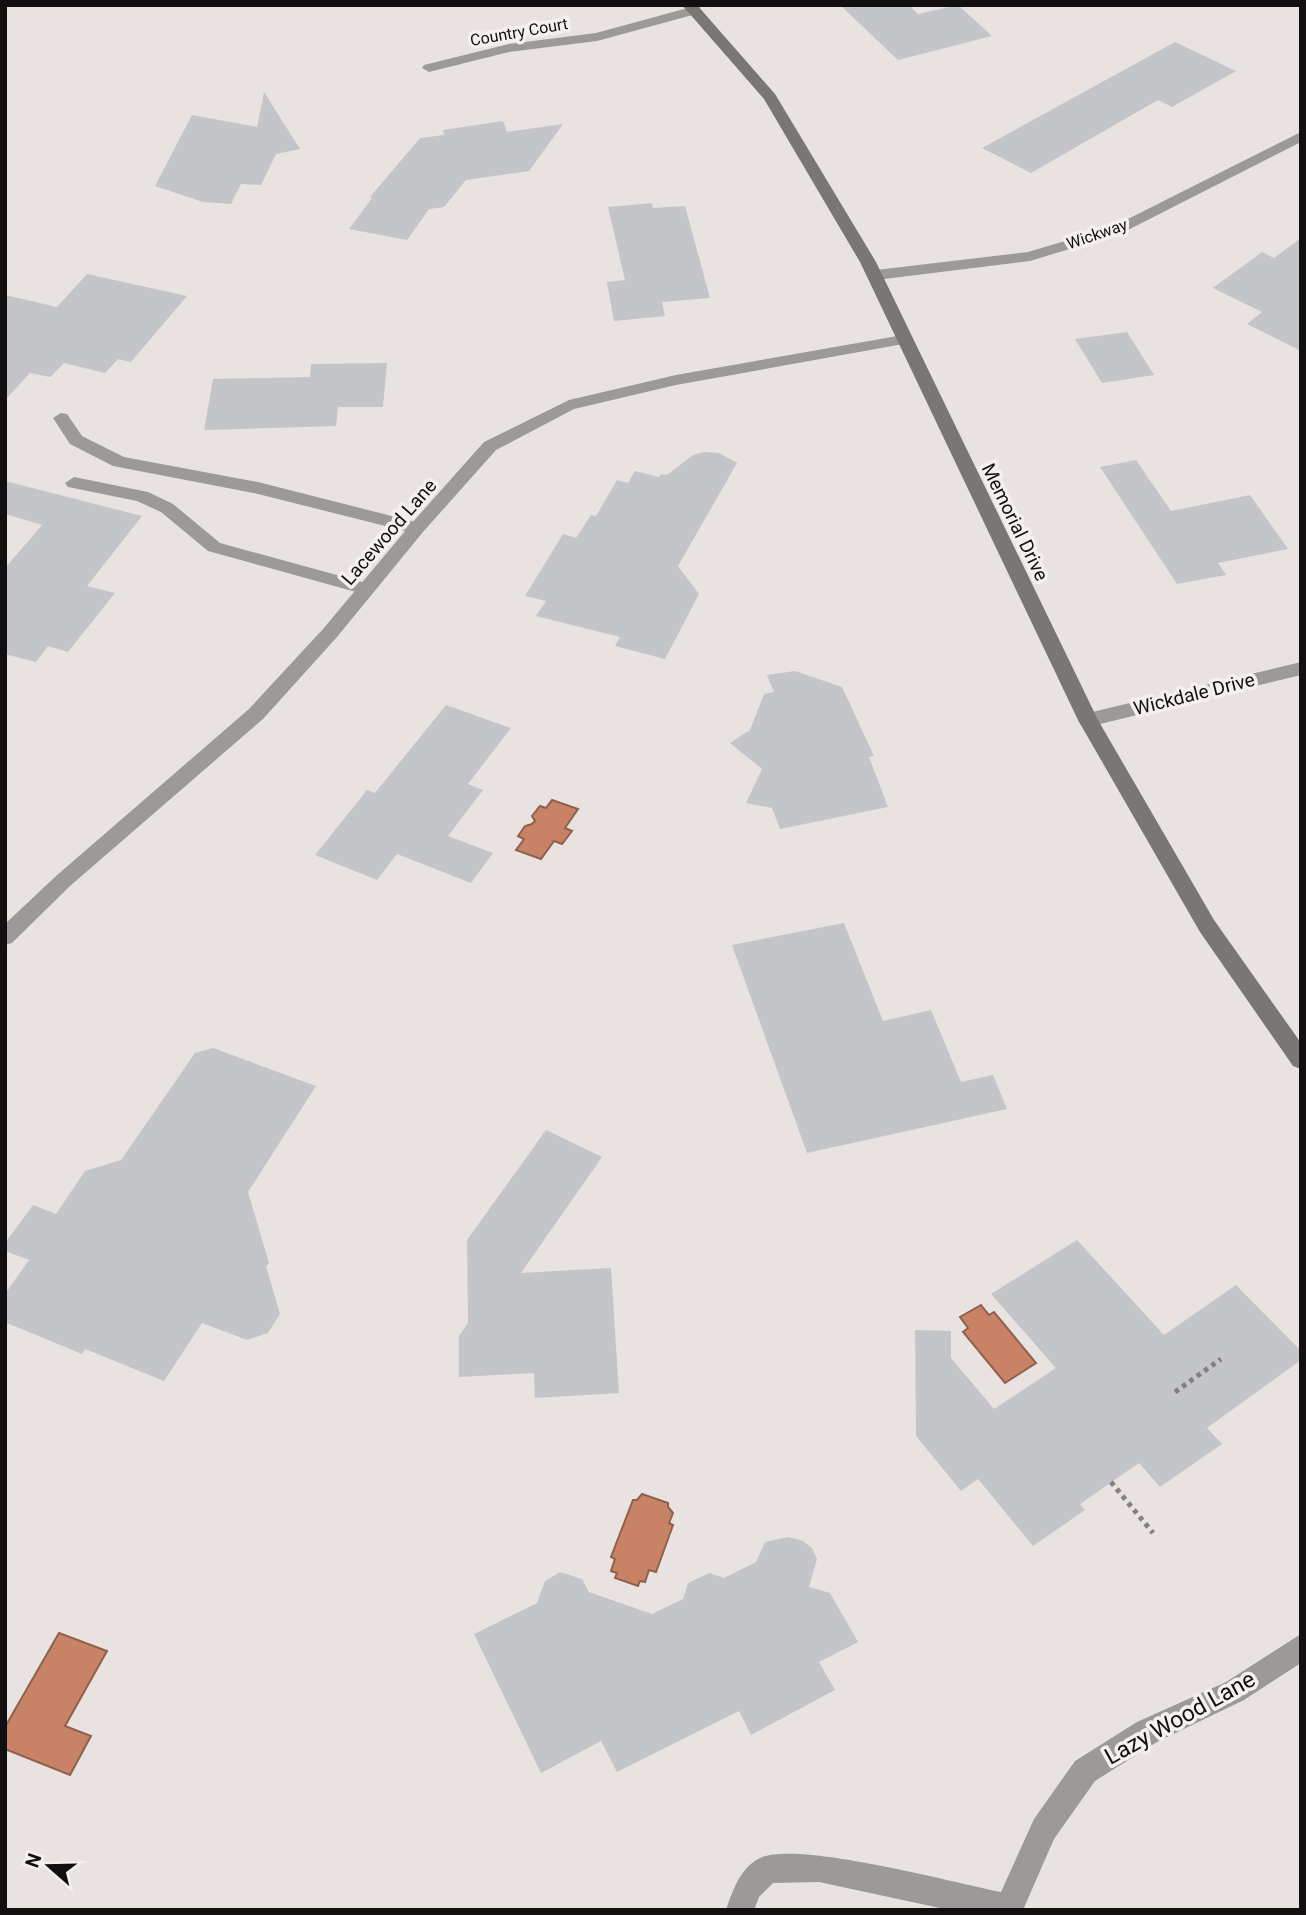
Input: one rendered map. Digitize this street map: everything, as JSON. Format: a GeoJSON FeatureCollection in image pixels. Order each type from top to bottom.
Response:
{"type":"FeatureCollection","features":[{"type":"Feature","properties":{"kind":"street","name":"Country Court"},"geometry":{"type":"LineString","coordinates":[[429,68],[509,48],[597,37],[692,8]]}},
{"type":"Feature","properties":{"kind":"street","name":"Memorial Drive"},"geometry":{"type":"LineString","coordinates":[[692,8],[770,97],[876,275],[903,340],[1088,720],[1207,926],[1301,1060]]}},
{"type":"Feature","properties":{"kind":"street","name":"Wickway"},"geometry":{"type":"LineString","coordinates":[[876,275],[1030,256],[1118,230],[1301,136]]}},
{"type":"Feature","properties":{"kind":"street","name":"Lacewood Lane"},"geometry":{"type":"LineString","coordinates":[[5,937],[63,881],[256,714],[491,446],[569,405],[676,380],[903,340]]}},
{"type":"Feature","properties":{"kind":"street"},"geometry":{"type":"LineString","coordinates":[[61,418],[76,440],[119,463],[258,488],[417,528]]}},
{"type":"Feature","properties":{"kind":"street"},"geometry":{"type":"LineString","coordinates":[[74,482],[142,496],[167,508],[214,547],[367,589]]}},
{"type":"Feature","properties":{"kind":"street","name":"Wickdale Drive"},"geometry":{"type":"LineString","coordinates":[[1088,720],[1301,668]]}},
{"type":"Feature","properties":{"kind":"street","name":"Lazy Wood Lane"},"geometry":{"type":"LineString","coordinates":[[740,1910],[748,1888],[767,1869],[793,1868],[819,1868],[1008,1909],[1044,1829],[1085,1771],[1147,1732],[1235,1691],[1301,1647]]}},
{"type":"Feature","properties":{"kind":"path"},"geometry":{"type":"LineString","coordinates":[[1175,1392],[1221,1359]]}},
{"type":"Feature","properties":{"kind":"path"},"geometry":{"type":"LineString","coordinates":[[1111,1482],[1153,1533]]}},
{"type":"Feature","properties":{"kind":"shaded area"},"geometry":{"type":"Polygon","coordinates":[[[552,800],[578,809],[565,828],[572,831],[562,844],[554,841],[541,859],[516,850],[524,839],[518,836],[525,826],[535,821],[532,816],[540,806],[546,808],[552,800]]]}},
{"type":"Feature","properties":{"kind":"shaded area"},"geometry":{"type":"Polygon","coordinates":[[[981,1305],[989,1315],[994,1312],[1036,1363],[1005,1383],[963,1332],[968,1328],[960,1317],[981,1305]]]}},
{"type":"Feature","properties":{"kind":"shaded area"},"geometry":{"type":"Polygon","coordinates":[[[642,1494],[668,1503],[673,1513],[669,1523],[673,1525],[656,1572],[649,1570],[645,1582],[640,1581],[638,1586],[615,1578],[617,1573],[611,1571],[615,1559],[611,1557],[633,1500],[637,1500],[642,1494]]]}},
{"type":"Feature","properties":{"kind":"shaded area"},"geometry":{"type":"Polygon","coordinates":[[[59,1633],[107,1651],[65,1726],[91,1736],[70,1775],[5,1749],[5,1727],[59,1633]]]}},
{"type":"Feature","properties":{"kind":"building"},"geometry":{"type":"Polygon","coordinates":[[[840,5],[909,5],[918,14],[958,5],[992,36],[898,60],[840,5]]]}},
{"type":"Feature","properties":{"kind":"building"},"geometry":{"type":"Polygon","coordinates":[[[1175,42],[1236,71],[1172,107],[1158,100],[1031,173],[982,148],[1175,42]]]}},
{"type":"Feature","properties":{"kind":"building"},"geometry":{"type":"Polygon","coordinates":[[[264,92],[300,149],[276,154],[261,185],[241,184],[231,204],[203,202],[155,186],[192,115],[257,127],[264,92]]]}},
{"type":"Feature","properties":{"kind":"building"},"geometry":{"type":"Polygon","coordinates":[[[503,121],[507,132],[563,124],[529,171],[466,180],[444,207],[429,209],[407,240],[349,229],[372,198],[370,197],[420,138],[444,135],[443,130],[503,121]]]}},
{"type":"Feature","properties":{"kind":"building"},"geometry":{"type":"Polygon","coordinates":[[[652,203],[653,208],[685,206],[710,298],[662,302],[665,316],[614,321],[607,282],[625,280],[608,207],[652,203]]]}},
{"type":"Feature","properties":{"kind":"building"},"geometry":{"type":"Polygon","coordinates":[[[1301,238],[1301,351],[1247,324],[1262,312],[1213,288],[1262,252],[1274,258],[1301,238]]]}},
{"type":"Feature","properties":{"kind":"building"},"geometry":{"type":"Polygon","coordinates":[[[87,274],[187,296],[131,362],[118,359],[105,373],[64,363],[50,377],[30,373],[5,400],[5,295],[57,307],[87,274]]]}},
{"type":"Feature","properties":{"kind":"building"},"geometry":{"type":"Polygon","coordinates":[[[1127,332],[1154,375],[1102,383],[1075,339],[1127,332]]]}},
{"type":"Feature","properties":{"kind":"building"},"geometry":{"type":"Polygon","coordinates":[[[387,363],[383,407],[338,407],[336,426],[204,430],[213,379],[310,377],[311,364],[387,363]]]}},
{"type":"Feature","properties":{"kind":"building"},"geometry":{"type":"Polygon","coordinates":[[[704,452],[719,453],[737,463],[678,566],[699,594],[665,659],[615,646],[620,637],[536,616],[546,601],[525,596],[563,534],[576,538],[591,515],[596,516],[617,480],[628,483],[635,471],[659,477],[661,474],[667,475],[693,455],[704,452]]]}},
{"type":"Feature","properties":{"kind":"building"},"geometry":{"type":"Polygon","coordinates":[[[1136,460],[1171,511],[1250,495],[1288,549],[1218,563],[1226,575],[1177,584],[1100,467],[1136,460]]]}},
{"type":"Feature","properties":{"kind":"building"},"geometry":{"type":"Polygon","coordinates":[[[5,481],[142,516],[87,586],[115,593],[68,652],[48,646],[36,662],[5,654],[5,568],[42,525],[5,514],[5,481]]]}},
{"type":"Feature","properties":{"kind":"building"},"geometry":{"type":"Polygon","coordinates":[[[795,671],[842,687],[874,756],[869,757],[888,807],[780,829],[772,808],[746,803],[762,769],[730,743],[750,730],[764,694],[774,692],[767,675],[795,671]]]}},
{"type":"Feature","properties":{"kind":"building"},"geometry":{"type":"Polygon","coordinates":[[[446,705],[511,728],[468,784],[483,790],[448,836],[493,853],[471,883],[397,854],[377,880],[315,855],[367,790],[375,793],[446,705]]]}},
{"type":"Feature","properties":{"kind":"building"},"geometry":{"type":"Polygon","coordinates":[[[844,923],[883,1021],[931,1010],[961,1082],[993,1075],[1007,1109],[807,1153],[732,945],[844,923]]]}},
{"type":"Feature","properties":{"kind":"building"},"geometry":{"type":"Polygon","coordinates":[[[213,1048],[316,1086],[248,1192],[269,1263],[266,1266],[280,1314],[268,1333],[247,1340],[202,1323],[164,1381],[85,1349],[82,1354],[7,1323],[5,1294],[29,1260],[5,1251],[5,1243],[33,1205],[56,1214],[85,1171],[121,1160],[195,1053],[213,1048]]]}},
{"type":"Feature","properties":{"kind":"building"},"geometry":{"type":"Polygon","coordinates":[[[546,1130],[602,1157],[521,1273],[611,1268],[619,1393],[535,1398],[534,1373],[459,1377],[459,1336],[468,1323],[467,1240],[546,1130]]]}},
{"type":"Feature","properties":{"kind":"building"},"geometry":{"type":"Polygon","coordinates":[[[1077,1240],[1164,1335],[1236,1285],[1301,1351],[1301,1360],[1207,1428],[1222,1444],[1160,1487],[1139,1463],[1080,1504],[1085,1510],[1033,1546],[978,1479],[961,1491],[916,1436],[915,1330],[951,1331],[951,1358],[994,1409],[1056,1368],[991,1294],[1077,1240]]]}},
{"type":"Feature","properties":{"kind":"building"},"geometry":{"type":"Polygon","coordinates":[[[788,1537],[803,1541],[812,1548],[817,1559],[809,1587],[830,1593],[858,1642],[819,1662],[835,1690],[751,1735],[739,1711],[617,1772],[601,1741],[541,1773],[474,1634],[537,1603],[545,1581],[560,1572],[582,1579],[589,1592],[652,1614],[683,1599],[688,1583],[709,1573],[724,1578],[756,1562],[765,1542],[788,1537]]]}}]}
